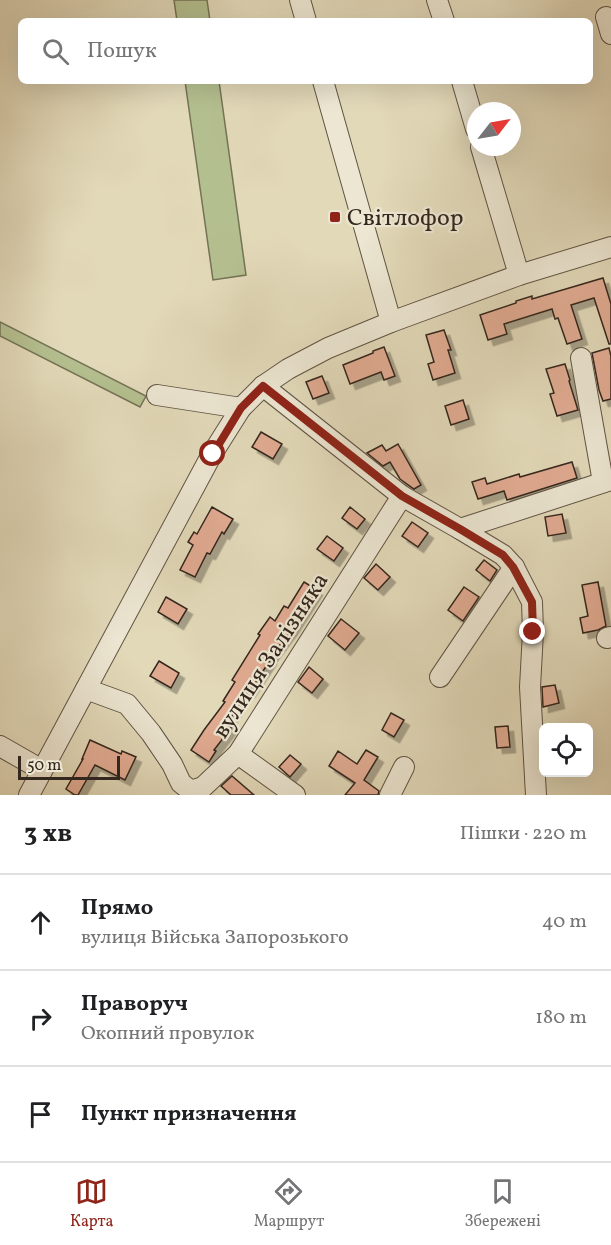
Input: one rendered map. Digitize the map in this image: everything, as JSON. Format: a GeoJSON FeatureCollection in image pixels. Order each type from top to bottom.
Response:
{"type":"FeatureCollection","features":[{"type":"Feature","properties":{"kind":"street"},"geometry":{"type":"LineString","coordinates":[[300,0],[305,18]]}},
{"type":"Feature","properties":{"kind":"street"},"geometry":{"type":"LineString","coordinates":[[438,0],[443,18]]}},
{"type":"Feature","properties":{"kind":"street"},"geometry":{"type":"LineString","coordinates":[[324,84],[391,322]]}},
{"type":"Feature","properties":{"kind":"street"},"geometry":{"type":"LineString","coordinates":[[463,84],[468,102]]}},
{"type":"Feature","properties":{"kind":"street"},"geometry":{"type":"LineString","coordinates":[[484,156],[519,275]]}},
{"type":"Feature","properties":{"kind":"street"},"geometry":{"type":"LineString","coordinates":[[29,795],[213,454],[241,408],[263,386],[288,369],[328,348],[391,322],[519,275],[611,248]]}},
{"type":"Feature","properties":{"kind":"street"},"geometry":{"type":"LineString","coordinates":[[460,529],[607,481],[581,358]]}},
{"type":"Feature","properties":{"kind":"street"},"geometry":{"type":"LineString","coordinates":[[263,386],[402,496],[503,555],[513,567],[532,602],[530,687],[536,795]]}},
{"type":"Feature","properties":{"kind":"street"},"geometry":{"type":"LineString","coordinates":[[157,394],[241,408]]}},
{"type":"Feature","properties":{"kind":"street","name":"вулиця Залізняка"},"geometry":{"type":"LineString","coordinates":[[86,689],[127,704],[152,733],[181,783],[190,791],[203,787],[238,754],[402,496]]}},
{"type":"Feature","properties":{"kind":"street"},"geometry":{"type":"LineString","coordinates":[[441,677],[513,567]]}},
{"type":"Feature","properties":{"kind":"street"},"geometry":{"type":"LineString","coordinates":[[0,746],[42,770]]}},
{"type":"Feature","properties":{"kind":"street"},"geometry":{"type":"LineString","coordinates":[[238,754],[295,795]]}},
{"type":"Feature","properties":{"kind":"street"},"geometry":{"type":"LineString","coordinates":[[390,795],[404,767]]}},
{"type":"Feature","properties":{"kind":"green space"},"geometry":{"type":"Polygon","coordinates":[[[174,0],[207,0],[210,18],[177,18],[174,0]]]}},
{"type":"Feature","properties":{"kind":"green space"},"geometry":{"type":"Polygon","coordinates":[[[185,84],[219,84],[246,275],[213,280],[185,84]]]}},
{"type":"Feature","properties":{"kind":"green space"},"geometry":{"type":"Polygon","coordinates":[[[0,322],[146,396],[140,407],[0,336],[0,322]]]}},
{"type":"Feature","properties":{"kind":"building"},"geometry":{"type":"Polygon","coordinates":[[[603,278],[611,304],[611,344],[609,344],[594,298],[571,305],[582,339],[567,344],[558,318],[555,319],[552,309],[504,324],[507,334],[488,340],[480,315],[532,296],[532,299],[603,278]]]}},
{"type":"Feature","properties":{"kind":"building"},"geometry":{"type":"Polygon","coordinates":[[[444,330],[451,350],[448,350],[455,373],[433,380],[428,364],[434,362],[426,335],[444,330]]]}},
{"type":"Feature","properties":{"kind":"building"},"geometry":{"type":"Polygon","coordinates":[[[384,347],[395,376],[384,380],[381,372],[350,384],[343,365],[384,347]]]}},
{"type":"Feature","properties":{"kind":"building"},"geometry":{"type":"Polygon","coordinates":[[[609,348],[611,399],[603,401],[592,353],[609,348]]]}},
{"type":"Feature","properties":{"kind":"building"},"geometry":{"type":"Polygon","coordinates":[[[565,364],[578,410],[557,416],[550,394],[554,393],[546,369],[565,364]]]}},
{"type":"Feature","properties":{"kind":"building"},"geometry":{"type":"Polygon","coordinates":[[[322,376],[329,393],[313,399],[306,382],[322,376]]]}},
{"type":"Feature","properties":{"kind":"building"},"geometry":{"type":"Polygon","coordinates":[[[463,400],[469,419],[451,425],[445,406],[463,400]]]}},
{"type":"Feature","properties":{"kind":"building"},"geometry":{"type":"Polygon","coordinates":[[[261,432],[282,444],[273,459],[252,447],[261,432]]]}},
{"type":"Feature","properties":{"kind":"building"},"geometry":{"type":"Polygon","coordinates":[[[398,444],[421,485],[414,489],[400,479],[390,462],[383,466],[367,453],[382,445],[386,451],[398,444]]]}},
{"type":"Feature","properties":{"kind":"building"},"geometry":{"type":"Polygon","coordinates":[[[572,462],[577,478],[507,500],[504,491],[478,499],[472,482],[485,478],[487,484],[572,462]]]}},
{"type":"Feature","properties":{"kind":"building"},"geometry":{"type":"Polygon","coordinates":[[[212,507],[233,519],[224,534],[222,532],[210,554],[207,553],[195,577],[180,570],[193,545],[188,542],[194,532],[197,534],[212,507]]]}},
{"type":"Feature","properties":{"kind":"building"},"geometry":{"type":"Polygon","coordinates":[[[350,507],[365,519],[357,529],[342,518],[350,507]]]}},
{"type":"Feature","properties":{"kind":"building"},"geometry":{"type":"Polygon","coordinates":[[[562,514],[566,533],[548,536],[545,517],[562,514]]]}},
{"type":"Feature","properties":{"kind":"building"},"geometry":{"type":"Polygon","coordinates":[[[412,522],[428,533],[418,547],[402,536],[412,522]]]}},
{"type":"Feature","properties":{"kind":"building"},"geometry":{"type":"Polygon","coordinates":[[[327,536],[343,548],[334,561],[317,549],[327,536]]]}},
{"type":"Feature","properties":{"kind":"building"},"geometry":{"type":"Polygon","coordinates":[[[484,560],[497,570],[490,581],[476,570],[484,560]]]}},
{"type":"Feature","properties":{"kind":"building"},"geometry":{"type":"Polygon","coordinates":[[[376,564],[390,577],[378,590],[364,578],[376,564]]]}},
{"type":"Feature","properties":{"kind":"building"},"geometry":{"type":"Polygon","coordinates":[[[304,582],[317,590],[226,725],[231,728],[214,750],[216,751],[209,762],[191,750],[225,702],[223,701],[235,682],[232,680],[260,635],[258,634],[270,617],[275,621],[284,606],[288,608],[304,582]]]}},
{"type":"Feature","properties":{"kind":"building"},"geometry":{"type":"Polygon","coordinates":[[[598,582],[606,626],[583,633],[580,618],[588,616],[582,585],[598,582]]]}},
{"type":"Feature","properties":{"kind":"building"},"geometry":{"type":"Polygon","coordinates":[[[464,587],[479,597],[463,621],[448,610],[464,587]]]}},
{"type":"Feature","properties":{"kind":"building"},"geometry":{"type":"Polygon","coordinates":[[[166,597],[187,609],[178,624],[158,612],[166,597]]]}},
{"type":"Feature","properties":{"kind":"building"},"geometry":{"type":"Polygon","coordinates":[[[341,619],[359,633],[345,650],[328,636],[341,619]]]}},
{"type":"Feature","properties":{"kind":"building"},"geometry":{"type":"Polygon","coordinates":[[[159,661],[179,673],[171,688],[150,676],[159,661]]]}},
{"type":"Feature","properties":{"kind":"building"},"geometry":{"type":"Polygon","coordinates":[[[309,667],[323,679],[312,693],[298,682],[309,667]]]}},
{"type":"Feature","properties":{"kind":"building"},"geometry":{"type":"Polygon","coordinates":[[[555,685],[559,703],[543,707],[542,687],[555,685]]]}},
{"type":"Feature","properties":{"kind":"building"},"geometry":{"type":"Polygon","coordinates":[[[391,713],[404,720],[394,737],[382,730],[391,713]]]}},
{"type":"Feature","properties":{"kind":"building"},"geometry":{"type":"Polygon","coordinates":[[[508,726],[510,747],[497,748],[495,727],[508,726]]]}},
{"type":"Feature","properties":{"kind":"building"},"geometry":{"type":"Polygon","coordinates":[[[90,740],[121,754],[122,751],[136,757],[125,780],[95,765],[78,795],[75,795],[66,789],[83,759],[90,740]]]}},
{"type":"Feature","properties":{"kind":"building"},"geometry":{"type":"Polygon","coordinates":[[[366,750],[378,757],[364,780],[379,791],[378,795],[345,795],[355,783],[329,766],[338,751],[357,764],[366,750]]]}},
{"type":"Feature","properties":{"kind":"building"},"geometry":{"type":"Polygon","coordinates":[[[290,755],[301,764],[290,777],[279,767],[290,755]]]}},
{"type":"Feature","properties":{"kind":"building"},"geometry":{"type":"Polygon","coordinates":[[[232,776],[254,795],[231,795],[221,786],[232,776]]]}},
{"type":"Feature","properties":{"kind":"place","name":"Світлофор"},"geometry":{"type":"Point","coordinates":[335,217]}},
{"type":"Feature","properties":{"kind":"route"},"geometry":{"type":"LineString","coordinates":[[213,454],[241,408],[263,386],[402,496],[503,555],[513,567],[532,602],[533,632]]}}]}
